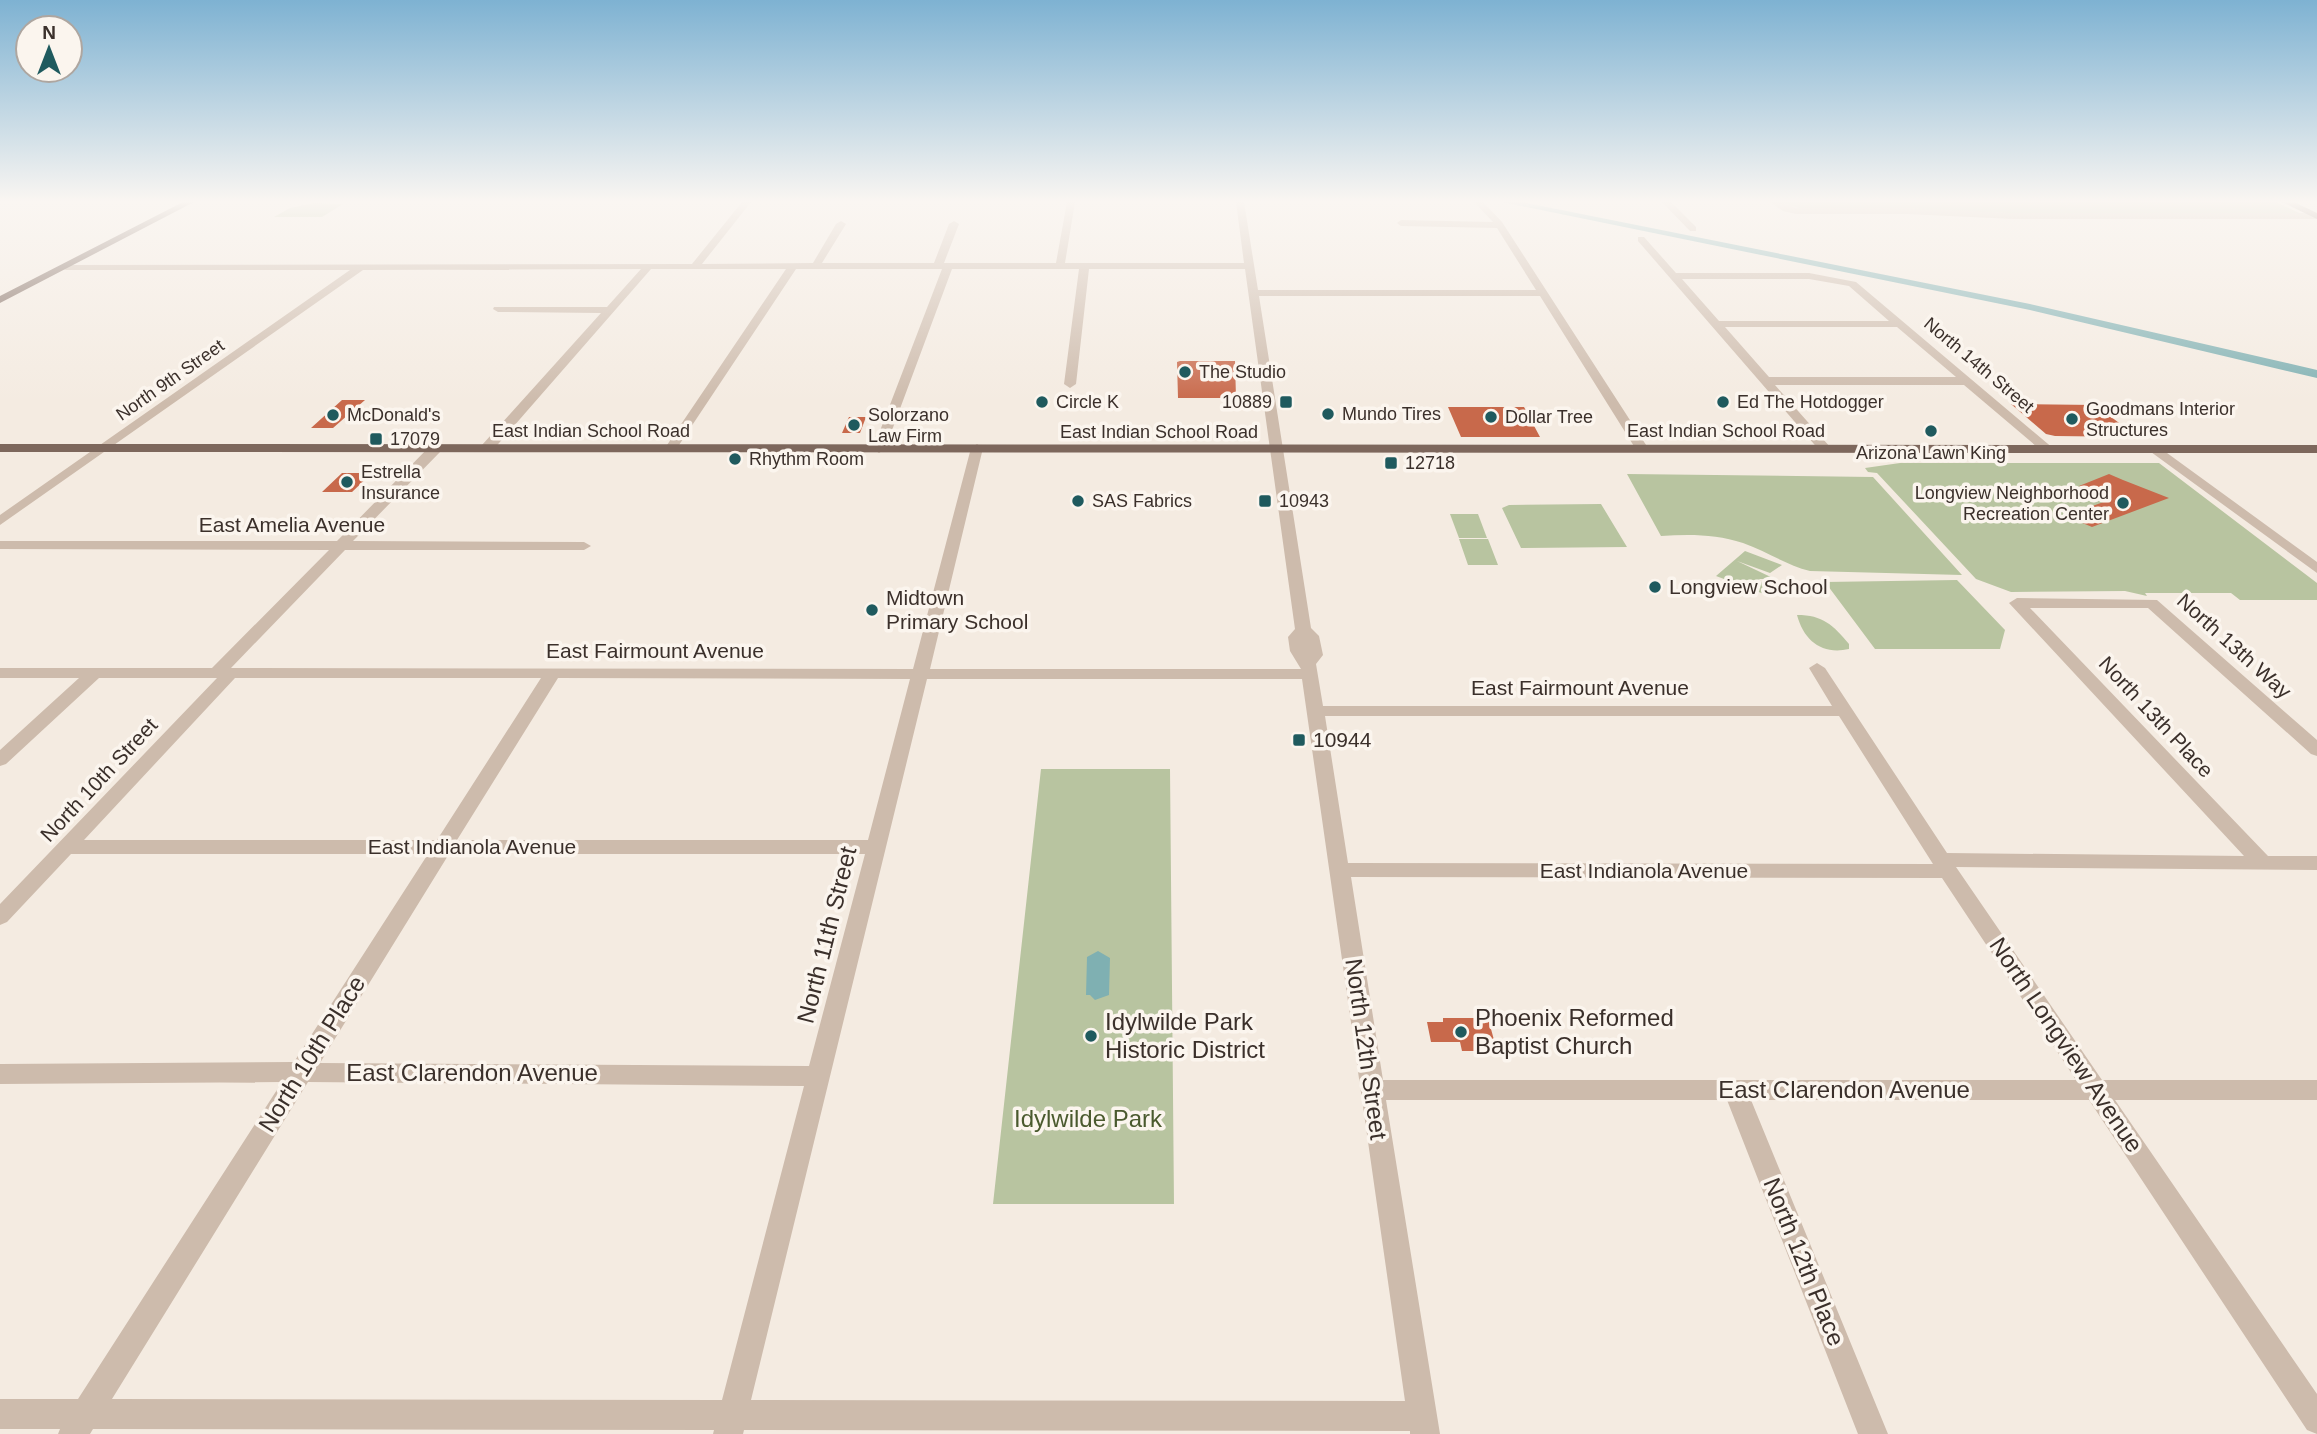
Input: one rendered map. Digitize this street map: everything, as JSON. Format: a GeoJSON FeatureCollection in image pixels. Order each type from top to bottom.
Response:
{"type":"FeatureCollection","features":[{"type":"Feature","properties":{"kind":"main road"},"geometry":{"type":"LineString","coordinates":[[0,300],[61,269]]}},
{"type":"Feature","properties":{"kind":"main road","name":"East Indian School Road"},"geometry":{"type":"LineString","coordinates":[[0,448],[2317,449]]}},
{"type":"Feature","properties":{"kind":"street","name":"North 9th Street"},"geometry":{"type":"LineString","coordinates":[[0,521],[357,269]]}},
{"type":"Feature","properties":{"kind":"street"},"geometry":{"type":"LineString","coordinates":[[487,448],[646,269]]}},
{"type":"Feature","properties":{"kind":"street"},"geometry":{"type":"LineString","coordinates":[[671,448],[792,269]]}},
{"type":"Feature","properties":{"kind":"street"},"geometry":{"type":"LineString","coordinates":[[879,449],[942,269]]}},
{"type":"Feature","properties":{"kind":"street"},"geometry":{"type":"LineString","coordinates":[[1070,384],[1084,269]]}},
{"type":"Feature","properties":{"kind":"street","name":"North 12th Street"},"geometry":{"type":"LineString","coordinates":[[1249,269],[1303,630],[1296,637],[1298,651],[1309,669],[1316,711],[1423,1425]]}},
{"type":"Feature","properties":{"kind":"street"},"geometry":{"type":"LineString","coordinates":[[1527,269],[1642,448]]}},
{"type":"Feature","properties":{"kind":"street"},"geometry":{"type":"LineString","coordinates":[[1667,269],[1825,449]]}},
{"type":"Feature","properties":{"kind":"street","name":"North 14th Street"},"geometry":{"type":"LineString","coordinates":[[1673,276],[1809,276],[1852,284],[2048,449]]}},
{"type":"Feature","properties":{"kind":"street"},"geometry":{"type":"LineString","coordinates":[[1253,293],[1543,293]]}},
{"type":"Feature","properties":{"kind":"street"},"geometry":{"type":"LineString","coordinates":[[498,309],[610,310]]}},
{"type":"Feature","properties":{"kind":"street"},"geometry":{"type":"LineString","coordinates":[[1716,324],[1900,324]]}},
{"type":"Feature","properties":{"kind":"street"},"geometry":{"type":"LineString","coordinates":[[1766,381],[1968,381]]}},
{"type":"Feature","properties":{"kind":"street","name":"North 10th Street"},"geometry":{"type":"LineString","coordinates":[[0,917],[68,847],[339,546],[436,448]]}},
{"type":"Feature","properties":{"kind":"street","name":"North 11th Street"},"geometry":{"type":"LineString","coordinates":[[730,1425],[977,448]]}},
{"type":"Feature","properties":{"kind":"street"},"geometry":{"type":"LineString","coordinates":[[2156,449],[2317,569]]}},
{"type":"Feature","properties":{"kind":"street","name":"East Amelia Avenue"},"geometry":{"type":"LineString","coordinates":[[0,545],[584,546]]}},
{"type":"Feature","properties":{"kind":"street","name":"North 13th Place"},"geometry":{"type":"LineString","coordinates":[[2152,603],[2017,603],[2262,862]]}},
{"type":"Feature","properties":{"kind":"street","name":"North 13th Way"},"geometry":{"type":"LineString","coordinates":[[2152,603],[2317,750]]}},
{"type":"Feature","properties":{"kind":"street","name":"North Longview Avenue"},"geometry":{"type":"LineString","coordinates":[[1817,668],[1945,865],[2317,1420]]}},
{"type":"Feature","properties":{"kind":"street","name":"East Fairmount Avenue"},"geometry":{"type":"LineString","coordinates":[[0,673],[922,673],[1309,669]]}},
{"type":"Feature","properties":{"kind":"street"},"geometry":{"type":"LineString","coordinates":[[0,760],[96,672]]}},
{"type":"Feature","properties":{"kind":"street","name":"North 10th Place"},"geometry":{"type":"LineString","coordinates":[[79,1424],[552,674]]}},
{"type":"Feature","properties":{"kind":"street","name":"East Fairmount Avenue"},"geometry":{"type":"LineString","coordinates":[[1316,711],[1844,711]]}},
{"type":"Feature","properties":{"kind":"street","name":"East Indianola Avenue"},"geometry":{"type":"LineString","coordinates":[[68,847],[877,847]]}},
{"type":"Feature","properties":{"kind":"street","name":"East Indianola Avenue"},"geometry":{"type":"LineString","coordinates":[[1340,870],[2317,863]]}},
{"type":"Feature","properties":{"kind":"street","name":"East Clarendon Avenue"},"geometry":{"type":"LineString","coordinates":[[0,1074],[300,1072],[819,1076]]}},
{"type":"Feature","properties":{"kind":"street","name":"East Clarendon Avenue"},"geometry":{"type":"LineString","coordinates":[[1372,1090],[2317,1090]]}},
{"type":"Feature","properties":{"kind":"street","name":"North 12th Place"},"geometry":{"type":"LineString","coordinates":[[1735,1090],[1873,1434]]}},
{"type":"Feature","properties":{"kind":"street"},"geometry":{"type":"LineString","coordinates":[[0,1414],[79,1424],[1423,1425]]}},
{"type":"Feature","properties":{"kind":"green space"},"geometry":{"type":"Polygon","coordinates":[[[1900,463],[2159,463],[2317,583],[2317,600],[2240,600],[2231,593],[2145,593],[2147,596],[2125,591],[2011,592],[1976,579],[1877,473],[1868,472],[1865,468],[1900,463]]]}},
{"type":"Feature","properties":{"kind":"green space"},"geometry":{"type":"Polygon","coordinates":[[[1627,474],[1873,477],[1962,575],[1810,571],[1733,540],[1702,535],[1661,536],[1627,474]]]}},
{"type":"Feature","properties":{"kind":"green space"},"geometry":{"type":"Polygon","coordinates":[[[1601,504],[1627,547],[1521,548],[1502,508],[1509,505],[1601,504]]]}},
{"type":"Feature","properties":{"kind":"green space"},"geometry":{"type":"Polygon","coordinates":[[[1450,514],[1478,514],[1487,538],[1459,538],[1450,514]]]}},
{"type":"Feature","properties":{"kind":"green space"},"geometry":{"type":"Polygon","coordinates":[[[1459,539],[1488,539],[1498,565],[1468,565],[1459,539]]]}},
{"type":"Feature","properties":{"kind":"green space"},"geometry":{"type":"Polygon","coordinates":[[[1745,551],[1782,565],[1770,573],[1737,561],[1775,579],[1759,579],[1772,597],[1716,576],[1745,551]]]}},
{"type":"Feature","properties":{"kind":"green space"},"geometry":{"type":"Polygon","coordinates":[[[1957,580],[2005,630],[2000,649],[1875,649],[1825,582],[1957,580]]]}},
{"type":"Feature","properties":{"kind":"green space"},"geometry":{"type":"Polygon","coordinates":[[[1797,615],[1827,622],[1849,644],[1849,649],[1830,650],[1815,644],[1804,632],[1797,615]]]}},
{"type":"Feature","properties":{"kind":"green space","name":"Idylwilde Park"},"geometry":{"type":"Polygon","coordinates":[[[1041,769],[1170,769],[1174,1204],[993,1204],[1041,769]]]}},
{"type":"Feature","properties":{"kind":"water"},"geometry":{"type":"Polygon","coordinates":[[[1098,951],[1110,958],[1109,995],[1095,1000],[1086,995],[1087,957],[1098,951]]]}},
{"type":"Feature","properties":{"kind":"building"},"geometry":{"type":"Polygon","coordinates":[[[1235,361],[1236,398],[1178,398],[1177,362],[1235,361]]]}},
{"type":"Feature","properties":{"kind":"building","name":"McDonald's"},"geometry":{"type":"Polygon","coordinates":[[[342,400],[365,400],[333,428],[311,428],[342,400]]]}},
{"type":"Feature","properties":{"kind":"building","name":"Goodmans Interior Structures"},"geometry":{"type":"Polygon","coordinates":[[[2011,404],[2095,405],[2138,437],[2046,434],[2011,404]]]}},
{"type":"Feature","properties":{"kind":"building","name":"Dollar Tree"},"geometry":{"type":"Polygon","coordinates":[[[1448,407],[1524,407],[1540,437],[1461,437],[1448,407]]]}},
{"type":"Feature","properties":{"kind":"building"},"geometry":{"type":"Polygon","coordinates":[[[414,408],[435,408],[419,424],[397,424],[414,408]]]}},
{"type":"Feature","properties":{"kind":"building","name":"Solorzano Law Firm"},"geometry":{"type":"Polygon","coordinates":[[[849,417],[866,417],[860,433],[842,433],[849,417]]]}},
{"type":"Feature","properties":{"kind":"building","name":"Estrella Insurance"},"geometry":{"type":"Polygon","coordinates":[[[342,473],[372,473],[352,492],[322,492],[342,473]]]}},
{"type":"Feature","properties":{"kind":"building","name":"Longview Neighborhood Recreation Center"},"geometry":{"type":"Polygon","coordinates":[[[2109,474],[2169,498],[2092,527],[2073,519],[2077,517],[2070,514],[2112,499],[2079,486],[2109,474]]]}},
{"type":"Feature","properties":{"kind":"building","name":"Phoenix Reformed Baptist Church"},"geometry":{"type":"Polygon","coordinates":[[[1443,1018],[1488,1018],[1497,1051],[1462,1051],[1460,1042],[1431,1042],[1427,1022],[1443,1022],[1443,1018]]]}},
{"type":"Feature","properties":{"kind":"waterway"},"geometry":{"type":"LineString","coordinates":[[1840,269],[2030,307],[2317,374]]}},
{"type":"Feature","properties":{"kind":"place","name":"The Studio"},"geometry":{"type":"Point","coordinates":[1185,372]}},
{"type":"Feature","properties":{"kind":"place","name":"Circle K"},"geometry":{"type":"Point","coordinates":[1042,402]}},
{"type":"Feature","properties":{"kind":"place","name":"10889"},"geometry":{"type":"Point","coordinates":[1286,402]}},
{"type":"Feature","properties":{"kind":"place","name":"Ed The Hotdogger"},"geometry":{"type":"Point","coordinates":[1723,402]}},
{"type":"Feature","properties":{"kind":"place","name":"Mundo Tires"},"geometry":{"type":"Point","coordinates":[1328,414]}},
{"type":"Feature","properties":{"kind":"place","name":"McDonald's"},"geometry":{"type":"Point","coordinates":[333,415]}},
{"type":"Feature","properties":{"kind":"place","name":"Dollar Tree"},"geometry":{"type":"Point","coordinates":[1491,417]}},
{"type":"Feature","properties":{"kind":"place","name":"Goodmans Interior Structures"},"geometry":{"type":"Point","coordinates":[2072,419]}},
{"type":"Feature","properties":{"kind":"place","name":"Solorzano Law Firm"},"geometry":{"type":"Point","coordinates":[854,425]}},
{"type":"Feature","properties":{"kind":"place","name":"Arizona Lawn King"},"geometry":{"type":"Point","coordinates":[1931,431]}},
{"type":"Feature","properties":{"kind":"place","name":"17079"},"geometry":{"type":"Point","coordinates":[376,439]}},
{"type":"Feature","properties":{"kind":"place","name":"Rhythm Room"},"geometry":{"type":"Point","coordinates":[735,459]}},
{"type":"Feature","properties":{"kind":"place","name":"12718"},"geometry":{"type":"Point","coordinates":[1391,463]}},
{"type":"Feature","properties":{"kind":"place","name":"Estrella Insurance"},"geometry":{"type":"Point","coordinates":[347,482]}},
{"type":"Feature","properties":{"kind":"place","name":"SAS Fabrics"},"geometry":{"type":"Point","coordinates":[1078,501]}},
{"type":"Feature","properties":{"kind":"place","name":"10943"},"geometry":{"type":"Point","coordinates":[1265,501]}},
{"type":"Feature","properties":{"kind":"place","name":"Longview Neighborhood Recreation Center"},"geometry":{"type":"Point","coordinates":[2123,503]}},
{"type":"Feature","properties":{"kind":"place","name":"Longview School"},"geometry":{"type":"Point","coordinates":[1655,587]}},
{"type":"Feature","properties":{"kind":"place","name":"Midtown Primary School"},"geometry":{"type":"Point","coordinates":[872,610]}},
{"type":"Feature","properties":{"kind":"place","name":"10944"},"geometry":{"type":"Point","coordinates":[1299,740]}},
{"type":"Feature","properties":{"kind":"place","name":"Phoenix Reformed Baptist Church"},"geometry":{"type":"Point","coordinates":[1461,1032]}},
{"type":"Feature","properties":{"kind":"place","name":"Idylwilde Park Historic District"},"geometry":{"type":"Point","coordinates":[1091,1036]}}]}
